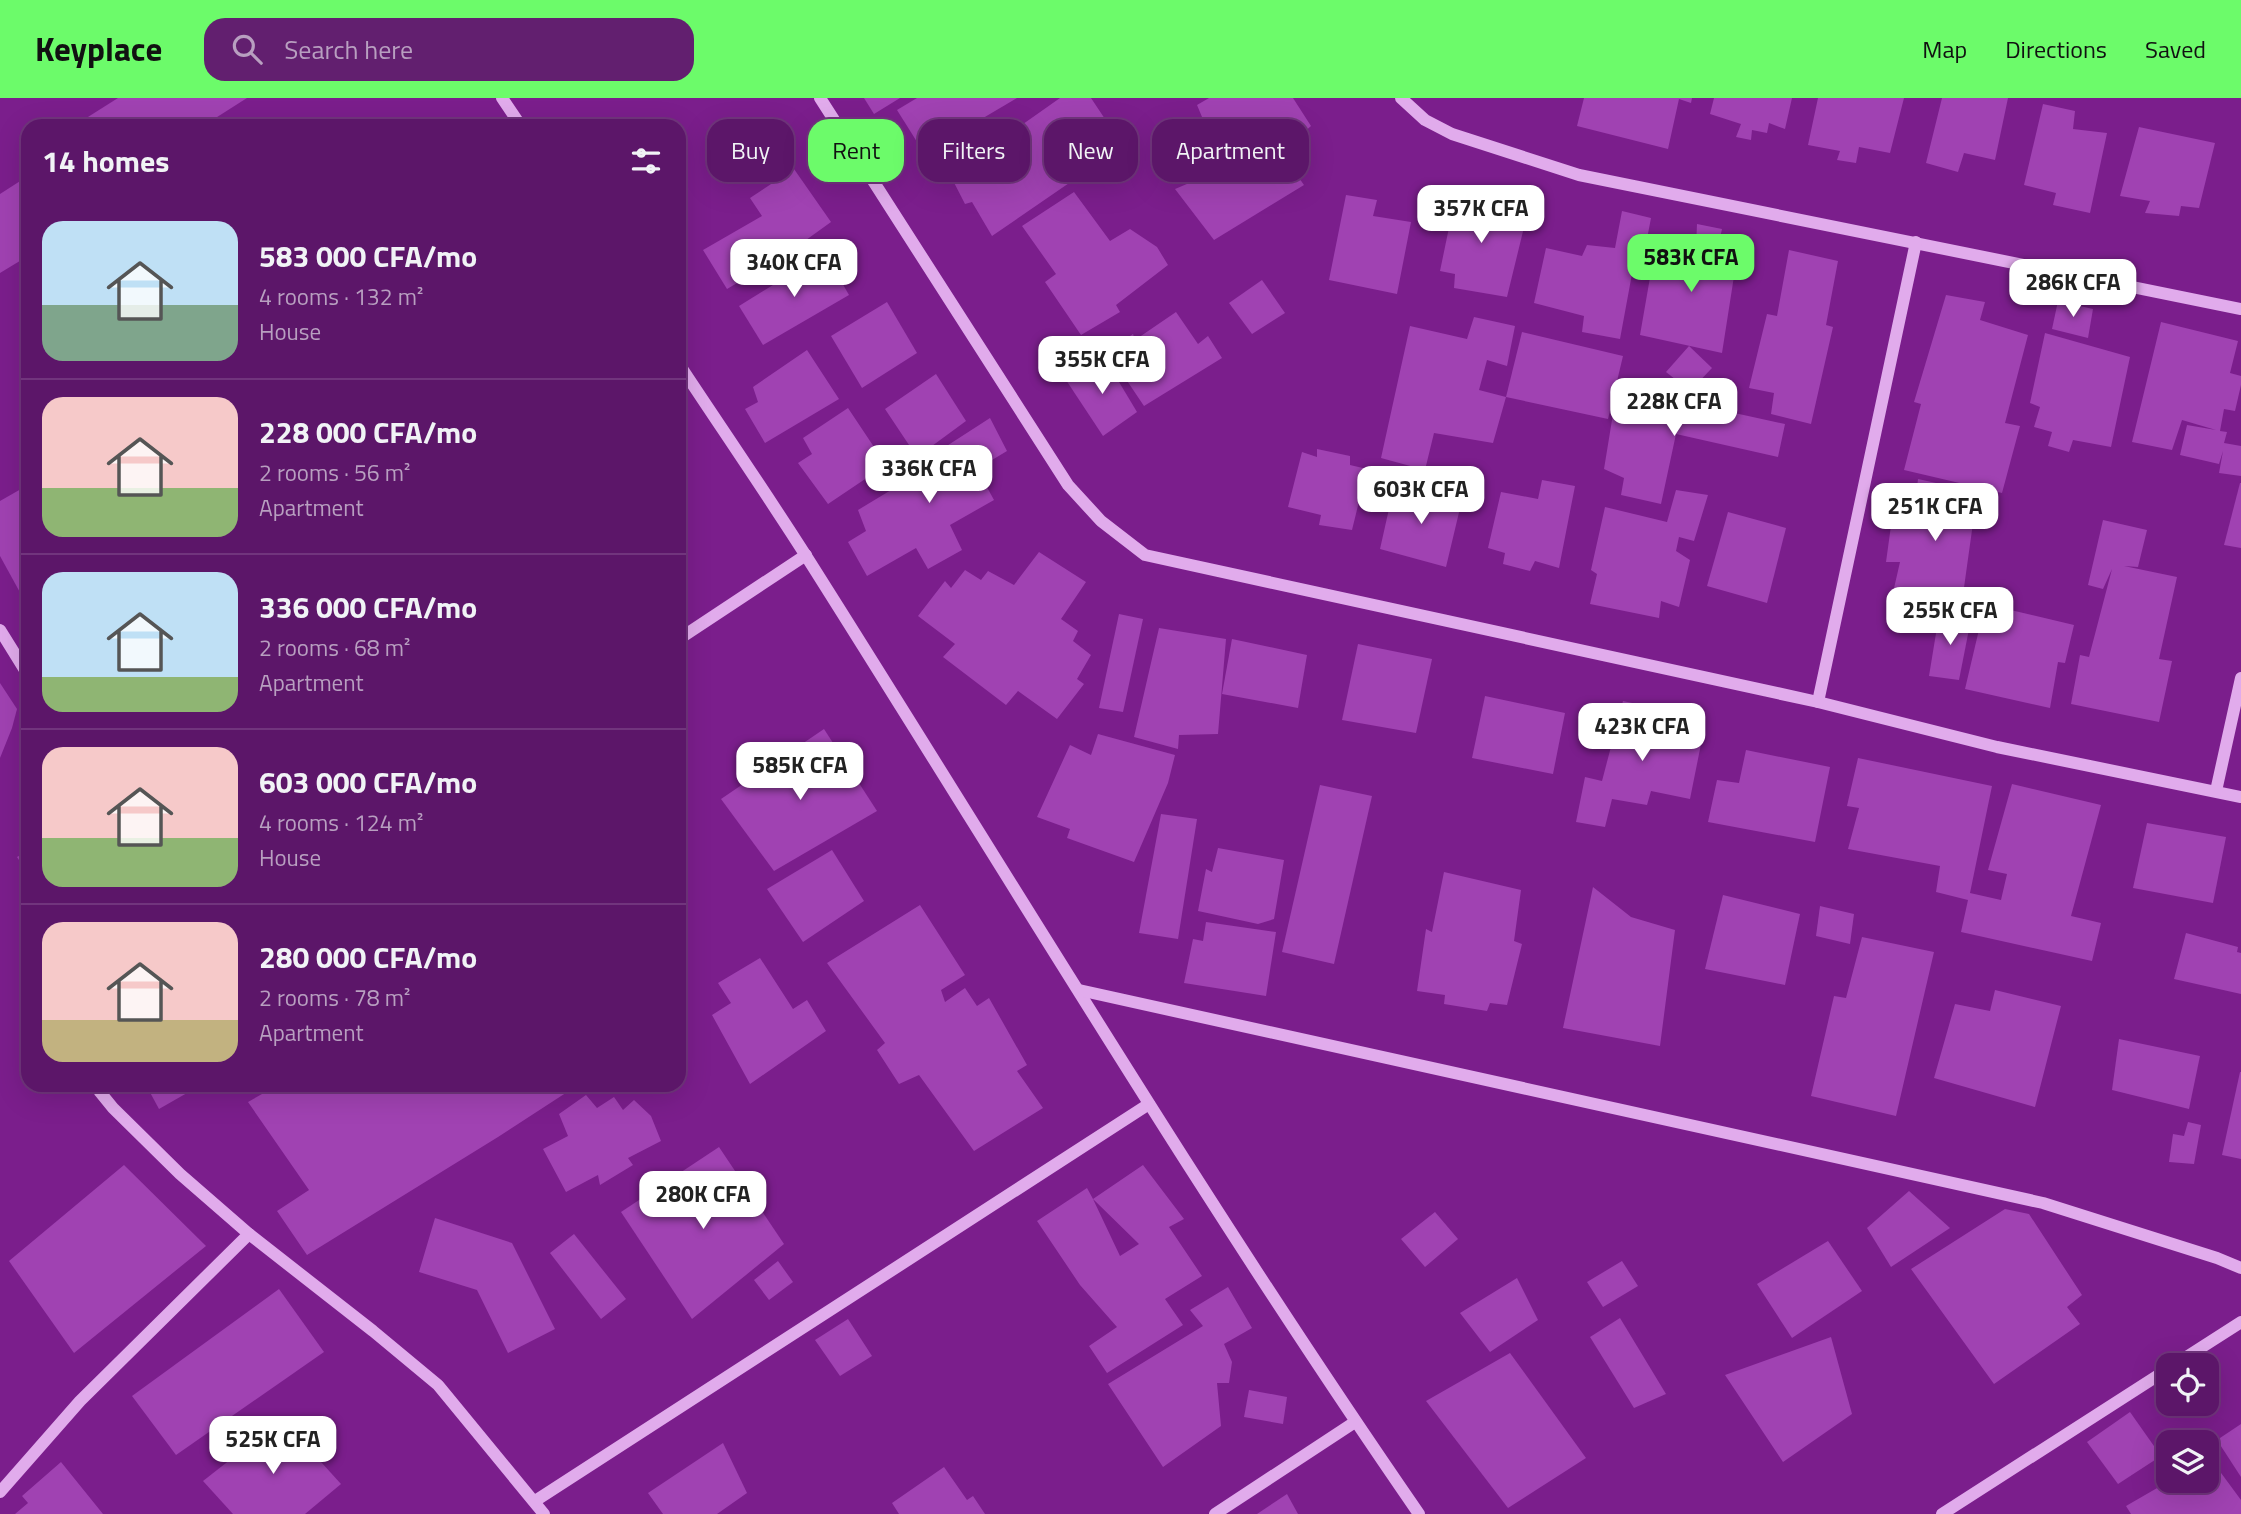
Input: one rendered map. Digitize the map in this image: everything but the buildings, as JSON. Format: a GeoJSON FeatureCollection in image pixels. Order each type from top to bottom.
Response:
{"type":"FeatureCollection","features":[{"type":"Feature","properties":{"kind":"street"},"geometry":{"type":"LineString","coordinates":[[502,98],[516,119]]}},
{"type":"Feature","properties":{"kind":"street"},"geometry":{"type":"LineString","coordinates":[[820,98],[1068,485],[1101,521],[1144,555],[1818,702],[1997,747],[2241,797]]}},
{"type":"Feature","properties":{"kind":"street"},"geometry":{"type":"LineString","coordinates":[[1402,98],[1425,120],[1452,134],[1579,175],[2241,309]]}},
{"type":"Feature","properties":{"kind":"street"},"geometry":{"type":"LineString","coordinates":[[1818,702],[1916,242]]}},
{"type":"Feature","properties":{"kind":"street"},"geometry":{"type":"LineString","coordinates":[[686,375],[806,555],[1149,1104],[1355,1422],[1419,1514]]}},
{"type":"Feature","properties":{"kind":"street"},"geometry":{"type":"LineString","coordinates":[[686,634],[806,555]]}},
{"type":"Feature","properties":{"kind":"street"},"geometry":{"type":"LineString","coordinates":[[0,630],[21,664]]}},
{"type":"Feature","properties":{"kind":"street"},"geometry":{"type":"LineString","coordinates":[[2216,791],[2241,678]]}},
{"type":"Feature","properties":{"kind":"street"},"geometry":{"type":"LineString","coordinates":[[1079,990],[2043,1203],[2241,1268]]}},
{"type":"Feature","properties":{"kind":"street"},"geometry":{"type":"LineString","coordinates":[[100,1092],[180,1174],[249,1234],[438,1385],[544,1514]]}},
{"type":"Feature","properties":{"kind":"street"},"geometry":{"type":"LineString","coordinates":[[535,1501],[1149,1104]]}},
{"type":"Feature","properties":{"kind":"street"},"geometry":{"type":"LineString","coordinates":[[0,1492],[80,1401],[249,1234]]}},
{"type":"Feature","properties":{"kind":"street"},"geometry":{"type":"LineString","coordinates":[[2193,1353],[2241,1322]]}},
{"type":"Feature","properties":{"kind":"street"},"geometry":{"type":"LineString","coordinates":[[1942,1514],[2156,1377]]}},
{"type":"Feature","properties":{"kind":"street"},"geometry":{"type":"LineString","coordinates":[[1214,1514],[1355,1422]]}}]}
